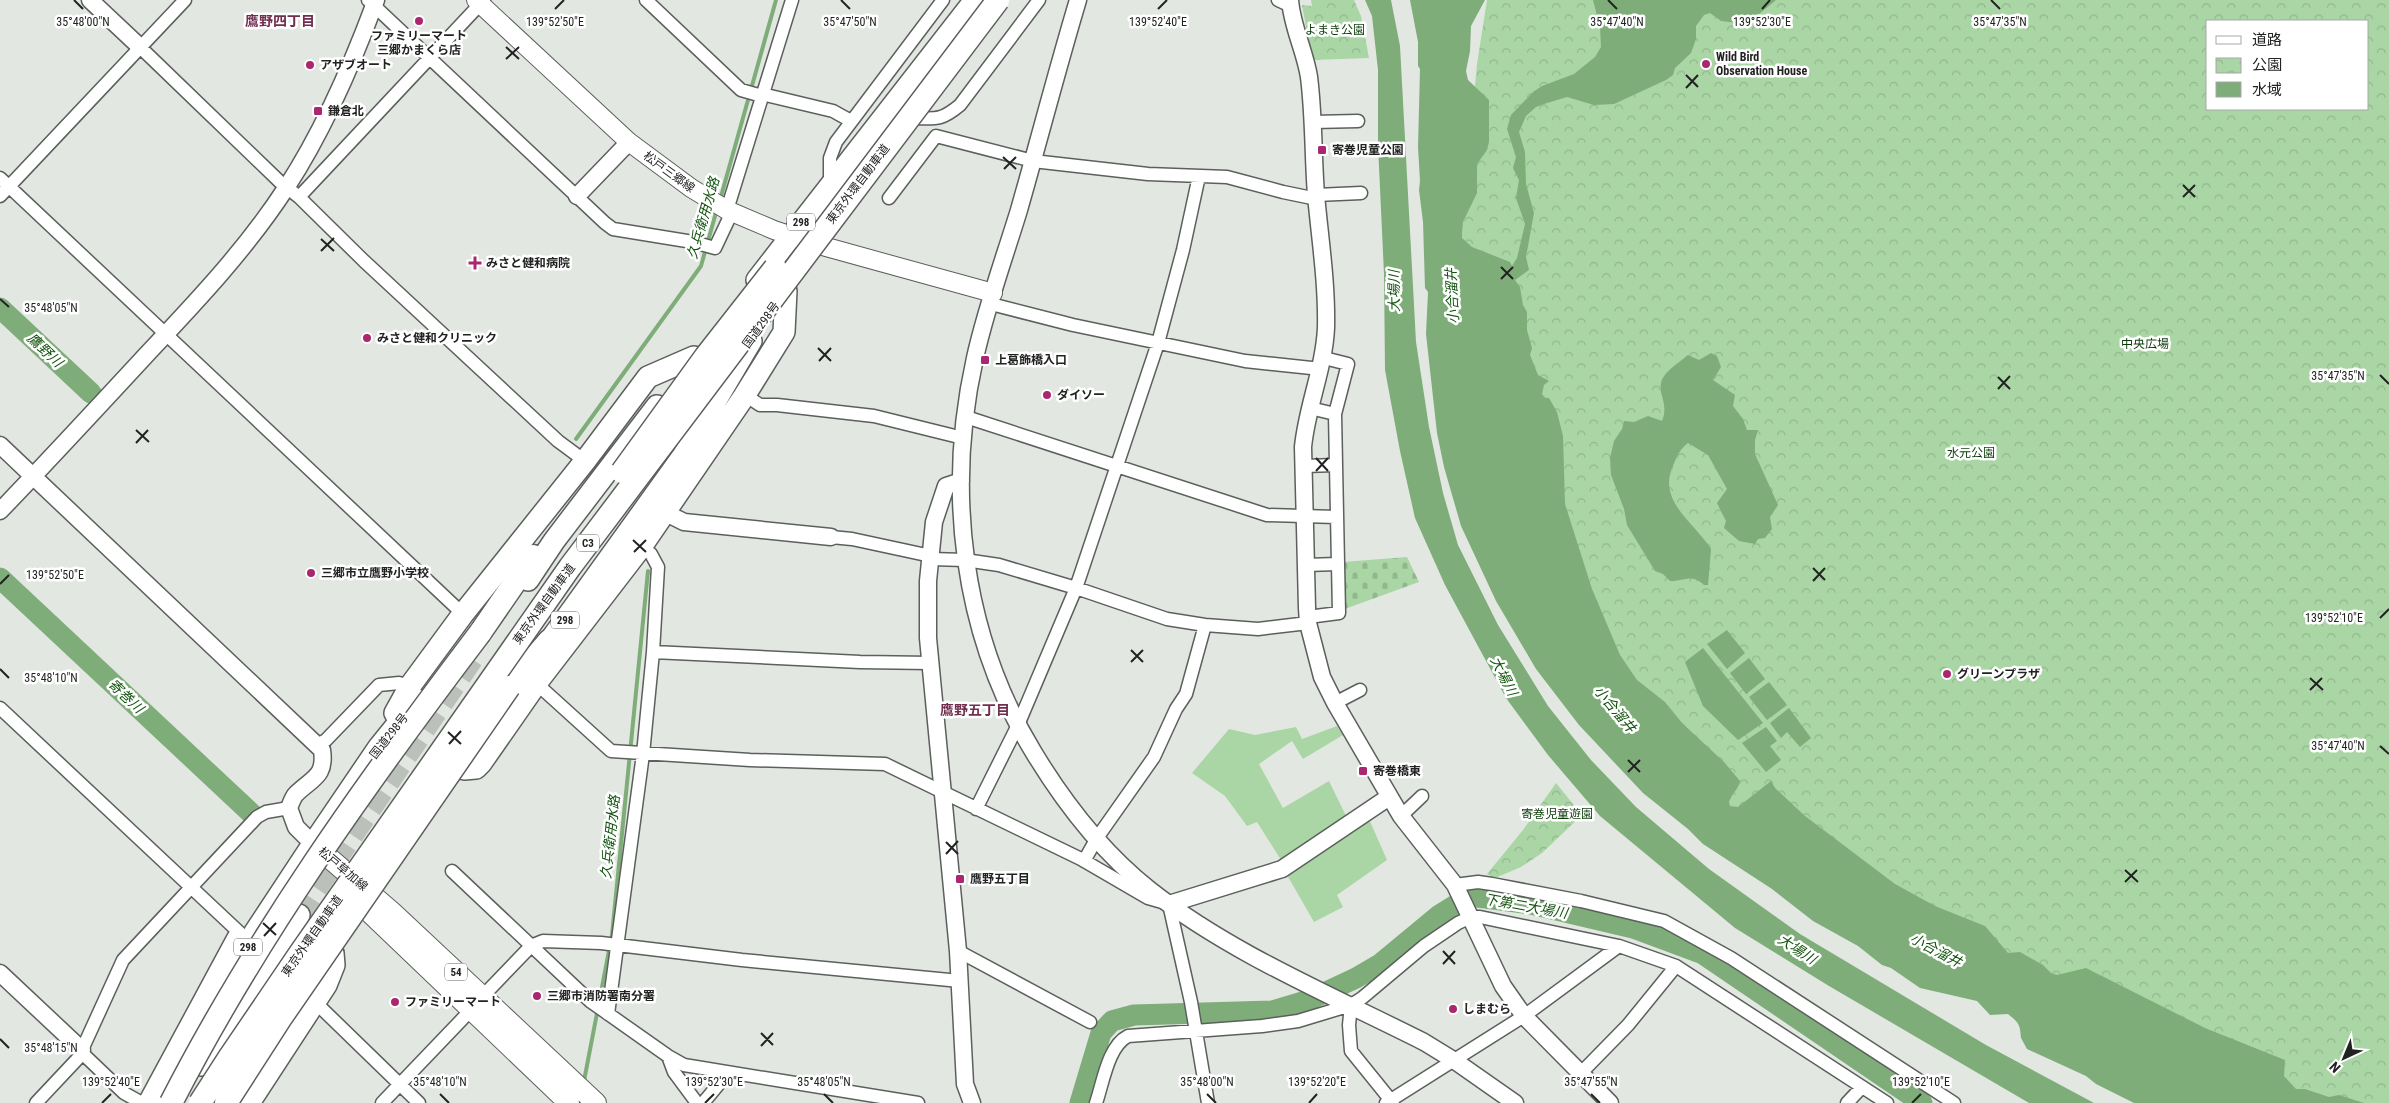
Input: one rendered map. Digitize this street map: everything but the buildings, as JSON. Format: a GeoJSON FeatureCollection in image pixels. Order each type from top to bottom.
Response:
{"type":"FeatureCollection","features":[{"type":"Feature","properties":{"kind":"highway","name":"国道298号"},"geometry":{"type":"LineString","coordinates":[[486,632],[694,357],[733,311],[975,0]]}},
{"type":"Feature","properties":{"kind":"highway","name":"東京外環自動車道"},"geometry":{"type":"LineString","coordinates":[[188,1103],[302,930],[558,559],[706,356],[980,0]]}},
{"type":"Feature","properties":{"kind":"highway","name":"東京外環自動車道"},"geometry":{"type":"LineString","coordinates":[[200,1103],[296,960],[570,567],[998,0]]}},
{"type":"Feature","properties":{"kind":"highway","name":"国道298号"},"geometry":{"type":"LineString","coordinates":[[522,653],[819,245],[1004,0]]}},
{"type":"Feature","properties":{"kind":"highway"},"geometry":{"type":"LineString","coordinates":[[464,769],[476,768],[481,763],[563,647],[642,547],[666,513],[745,395],[784,332],[786,291]]}},
{"type":"Feature","properties":{"kind":"highway","name":"298"},"geometry":{"type":"LineString","coordinates":[[211,1103],[229,1075],[288,1024],[328,945],[369,902],[464,769],[549,641],[683,456],[758,328]]}},
{"type":"Feature","properties":{"kind":"highway","name":"298"},"geometry":{"type":"LineString","coordinates":[[379,747],[410,686],[463,614],[648,377],[694,357]]}},
{"type":"Feature","properties":{"kind":"highway","name":"国道298号"},"geometry":{"type":"LineString","coordinates":[[204,1061],[248,933],[313,844],[379,747],[411,708],[489,602],[532,556],[562,517],[628,444]]}},
{"type":"Feature","properties":{"kind":"highway"},"geometry":{"type":"LineString","coordinates":[[172,1103],[238,984],[301,885],[408,729],[486,632],[532,556]]}},
{"type":"Feature","properties":{"kind":"highway"},"geometry":{"type":"LineString","coordinates":[[226,1103],[280,1019],[509,688],[549,641]]}},
{"type":"Feature","properties":{"kind":"highway","name":"国道298号"},"geometry":{"type":"LineString","coordinates":[[176,1103],[299,915]]}},
{"type":"Feature","properties":{"kind":"highway"},"geometry":{"type":"LineString","coordinates":[[149,1103],[248,933]]}},
{"type":"Feature","properties":{"kind":"highway","name":"298"},"geometry":{"type":"LineString","coordinates":[[249,1103],[316,1003],[334,965],[328,945]]}},
{"type":"Feature","properties":{"kind":"main road","name":"松戸三郷線"},"geometry":{"type":"LineString","coordinates":[[480,1],[629,142],[659,166],[711,200],[730,211],[791,236],[992,298]]}},
{"type":"Feature","properties":{"kind":"main road","name":"松戸草加線"},"geometry":{"type":"LineString","coordinates":[[313,844],[369,902],[477,1003],[596,1103]]}},
{"type":"Feature","properties":{"kind":"main road","name":"松戸草加線"},"geometry":{"type":"LineString","coordinates":[[477,1003],[569,1103]]}},
{"type":"Feature","properties":{"kind":"street"},"geometry":{"type":"LineString","coordinates":[[90,0],[364,261],[558,441],[585,460]]}},
{"type":"Feature","properties":{"kind":"street"},"geometry":{"type":"LineString","coordinates":[[0,196],[5,182],[185,0]]}},
{"type":"Feature","properties":{"kind":"street"},"geometry":{"type":"LineString","coordinates":[[646,0],[745,91],[833,111],[852,121]]}},
{"type":"Feature","properties":{"kind":"street"},"geometry":{"type":"LineString","coordinates":[[292,192],[314,140],[336,96],[373,2],[429,59],[613,229],[715,248],[730,211],[762,95],[792,0]]}},
{"type":"Feature","properties":{"kind":"street"},"geometry":{"type":"LineString","coordinates":[[830,185],[833,147],[943,0]]}},
{"type":"Feature","properties":{"kind":"street"},"geometry":{"type":"LineString","coordinates":[[915,118],[937,119],[946,117],[960,105],[1039,0]]}},
{"type":"Feature","properties":{"kind":"street"},"geometry":{"type":"LineString","coordinates":[[1078,0],[975,357],[963,438],[961,481],[965,560],[975,610],[999,687],[1018,725],[1058,790],[1097,838],[1136,878],[1169,904],[1230,944],[1456,1061],[1515,1103]]}},
{"type":"Feature","properties":{"kind":"street"},"geometry":{"type":"LineString","coordinates":[[0,511],[165,334],[292,192],[429,59],[480,1]]}},
{"type":"Feature","properties":{"kind":"street"},"geometry":{"type":"LineString","coordinates":[[1286,2],[1309,75],[1325,291],[1322,363],[1305,427],[1304,466],[1308,620],[1322,677],[1334,703],[1401,816],[1457,888],[1503,986],[1524,1016],[1610,1103]]}},
{"type":"Feature","properties":{"kind":"street"},"geometry":{"type":"LineString","coordinates":[[937,119],[947,138]]}},
{"type":"Feature","properties":{"kind":"street"},"geometry":{"type":"LineString","coordinates":[[1313,122],[1358,122]]}},
{"type":"Feature","properties":{"kind":"street"},"geometry":{"type":"LineString","coordinates":[[889,198],[936,136],[1033,161],[1148,174],[1228,177],[1283,192],[1317,197],[1361,193]]}},
{"type":"Feature","properties":{"kind":"street"},"geometry":{"type":"LineString","coordinates":[[577,196],[629,142]]}},
{"type":"Feature","properties":{"kind":"street"},"geometry":{"type":"LineString","coordinates":[[976,809],[1018,725],[1076,588],[1158,343],[1183,250],[1199,176]]}},
{"type":"Feature","properties":{"kind":"street"},"geometry":{"type":"LineString","coordinates":[[5,182],[463,614]]}},
{"type":"Feature","properties":{"kind":"street"},"geometry":{"type":"LineString","coordinates":[[666,513],[684,522],[852,539],[931,558],[965,560],[999,566],[1076,588],[1167,619],[1205,625],[1258,629],[1339,613],[1335,414],[1348,364],[1245,361],[1073,325],[992,298]]}},
{"type":"Feature","properties":{"kind":"street"},"geometry":{"type":"LineString","coordinates":[[745,395],[760,405],[777,405],[874,416],[963,438]]}},
{"type":"Feature","properties":{"kind":"street"},"geometry":{"type":"LineString","coordinates":[[1310,408],[1335,414]]}},
{"type":"Feature","properties":{"kind":"street"},"geometry":{"type":"LineString","coordinates":[[966,417],[1267,515],[1306,518],[1336,517]]}},
{"type":"Feature","properties":{"kind":"street"},"geometry":{"type":"LineString","coordinates":[[0,445],[322,750],[322,769],[316,778],[295,795],[289,808],[296,827],[313,844]]}},
{"type":"Feature","properties":{"kind":"street"},"geometry":{"type":"LineString","coordinates":[[1304,466],[1336,465]]}},
{"type":"Feature","properties":{"kind":"street"},"geometry":{"type":"LineString","coordinates":[[961,481],[946,486],[934,522],[927,610],[958,951],[965,1084],[972,1103]]}},
{"type":"Feature","properties":{"kind":"street"},"geometry":{"type":"LineString","coordinates":[[606,1012],[643,754],[652,652],[658,567],[651,554],[642,547]]}},
{"type":"Feature","properties":{"kind":"street"},"geometry":{"type":"LineString","coordinates":[[1306,565],[1337,564]]}},
{"type":"Feature","properties":{"kind":"street"},"geometry":{"type":"LineString","coordinates":[[1084,861],[1097,838],[1149,766],[1176,709],[1186,694],[1205,625]]}},
{"type":"Feature","properties":{"kind":"street"},"geometry":{"type":"LineString","coordinates":[[652,652],[860,662],[931,663]]}},
{"type":"Feature","properties":{"kind":"street"},"geometry":{"type":"LineString","coordinates":[[317,745],[326,740],[379,685],[399,682],[410,686]]}},
{"type":"Feature","properties":{"kind":"street"},"geometry":{"type":"LineString","coordinates":[[537,684],[601,744],[611,751],[885,764],[1084,861],[1148,898],[1169,904],[1282,869],[1389,797]]}},
{"type":"Feature","properties":{"kind":"street"},"geometry":{"type":"LineString","coordinates":[[1334,703],[1360,690]]}},
{"type":"Feature","properties":{"kind":"street"},"geometry":{"type":"LineString","coordinates":[[0,708],[191,888],[248,933]]}},
{"type":"Feature","properties":{"kind":"street"},"geometry":{"type":"LineString","coordinates":[[1401,816],[1422,796]]}},
{"type":"Feature","properties":{"kind":"street"},"geometry":{"type":"LineString","coordinates":[[36,1103],[82,1052],[123,960],[257,817],[266,812],[289,808]]}},
{"type":"Feature","properties":{"kind":"street"},"geometry":{"type":"LineString","coordinates":[[452,871],[590,1002],[684,1065],[918,1103]]}},
{"type":"Feature","properties":{"kind":"street"},"geometry":{"type":"LineString","coordinates":[[1457,888],[1478,882],[1492,884],[1581,901],[1664,921],[1731,958],[1954,1103]]}},
{"type":"Feature","properties":{"kind":"street"},"geometry":{"type":"LineString","coordinates":[[1169,904],[1191,1002],[1208,1103]]}},
{"type":"Feature","properties":{"kind":"street"},"geometry":{"type":"LineString","coordinates":[[1096,1103],[1114,1050],[1120,1040],[1136,1035],[1195,1028],[1235,1029],[1298,1021],[1351,1005],[1424,946],[1470,915],[1619,946],[1676,966],[1887,1103]]}},
{"type":"Feature","properties":{"kind":"street"},"geometry":{"type":"LineString","coordinates":[[382,1103],[531,946],[543,941],[617,945],[742,960],[960,981]]}},
{"type":"Feature","properties":{"kind":"street"},"geometry":{"type":"LineString","coordinates":[[1351,1005],[1351,1051],[1390,1102],[1524,1016],[1619,946]]}},
{"type":"Feature","properties":{"kind":"street"},"geometry":{"type":"LineString","coordinates":[[958,951],[1090,1022]]}},
{"type":"Feature","properties":{"kind":"street"},"geometry":{"type":"LineString","coordinates":[[1580,1074],[1628,1025],[1676,966]]}},
{"type":"Feature","properties":{"kind":"street"},"geometry":{"type":"LineString","coordinates":[[0,973],[124,1093],[142,1103]]}},
{"type":"Feature","properties":{"kind":"street"},"geometry":{"type":"LineString","coordinates":[[316,1003],[420,1103]]}},
{"type":"Feature","properties":{"kind":"street"},"geometry":{"type":"LineString","coordinates":[[668,1056],[674,1072],[697,1103]]}},
{"type":"Feature","properties":{"kind":"street"},"geometry":{"type":"LineString","coordinates":[[703,1103],[728,1073]]}},
{"type":"Feature","properties":{"kind":"street"},"geometry":{"type":"LineString","coordinates":[[1847,1103],[1862,1087]]}},
{"type":"Feature","properties":{"kind":"green space","name":"よまき公園"},"geometry":{"type":"Polygon","coordinates":[[[1311,0],[1354,0],[1361,16],[1369,58],[1312,60],[1302,5],[1312,6],[1311,0]]]}},
{"type":"Feature","properties":{"kind":"green space","name":"水元公園"},"geometry":{"type":"Polygon","coordinates":[[[1487,0],[2389,0],[2389,1103],[2320,1103],[1752,833],[1616,686],[1460,245],[1477,64],[1487,0]]]}},
{"type":"Feature","properties":{"kind":"green space"},"geometry":{"type":"Polygon","coordinates":[[[1407,557],[1419,582],[1342,610],[1343,562],[1407,557]]]}},
{"type":"Feature","properties":{"kind":"green space"},"geometry":{"type":"Polygon","coordinates":[[[1337,726],[1343,735],[1303,759],[1292,741],[1259,764],[1283,808],[1329,781],[1347,818],[1281,860],[1257,822],[1247,826],[1225,796],[1192,773],[1229,729],[1255,735],[1296,727],[1302,739],[1337,726]]]}},
{"type":"Feature","properties":{"kind":"green space","name":"寄巻児童遊園"},"geometry":{"type":"Polygon","coordinates":[[[1556,783],[1582,815],[1542,853],[1521,867],[1495,878],[1487,874],[1523,830],[1556,783]]]}},
{"type":"Feature","properties":{"kind":"green space"},"geometry":{"type":"Polygon","coordinates":[[[1369,819],[1387,860],[1337,895],[1343,907],[1314,922],[1287,875],[1369,819]]]}},
{"type":"Feature","properties":{"kind":"water","name":"大場川"},"geometry":{"type":"Polygon","coordinates":[[[1365,0],[1391,0],[1400,46],[1416,342],[1429,427],[1443,493],[1458,545],[1498,625],[1548,706],[1591,760],[1636,807],[1709,869],[1800,934],[1986,1045],[2094,1103],[2029,1103],[1829,986],[1735,928],[1600,816],[1548,755],[1506,698],[1445,585],[1415,518],[1400,451],[1385,370],[1384,274],[1378,145],[1378,70],[1372,16],[1365,0]]]}},
{"type":"Feature","properties":{"kind":"water","name":"小合溜井"},"geometry":{"type":"Polygon","coordinates":[[[1410,0],[1485,0],[1471,26],[1470,51],[1466,71],[1468,80],[1489,100],[1489,142],[1487,150],[1477,164],[1477,193],[1463,222],[1462,238],[1472,247],[1510,262],[1512,266],[1517,258],[1525,224],[1516,198],[1519,180],[1513,168],[1516,157],[1507,129],[1511,115],[1533,92],[1542,86],[1574,74],[1595,57],[1601,47],[1600,27],[1593,0],[1776,0],[1747,24],[1721,21],[1710,13],[1704,15],[1696,26],[1696,39],[1691,53],[1675,68],[1673,75],[1666,80],[1614,104],[1594,105],[1567,97],[1547,103],[1536,107],[1526,116],[1519,132],[1525,152],[1526,184],[1534,213],[1526,257],[1529,270],[1515,280],[1520,287],[1523,305],[1527,312],[1527,330],[1532,348],[1530,355],[1538,375],[1549,381],[1544,385],[1542,394],[1545,398],[1549,398],[1557,412],[1563,436],[1565,504],[1592,589],[1620,655],[1637,680],[1665,702],[1683,724],[1724,762],[1740,781],[1729,802],[1730,806],[1738,807],[1771,781],[1775,788],[1805,816],[1895,884],[1935,906],[1985,926],[2008,953],[2020,952],[2057,975],[2086,968],[2205,1028],[2285,1060],[2284,1076],[2296,1089],[2305,1089],[2329,1097],[2339,1095],[2364,1103],[2134,1103],[2096,1084],[2086,1076],[2027,1049],[2021,1038],[2018,1024],[2008,1014],[1990,1015],[1977,1001],[1920,988],[1891,968],[1882,965],[1858,946],[1813,921],[1772,889],[1703,844],[1688,829],[1643,793],[1579,725],[1536,669],[1496,601],[1461,526],[1444,467],[1437,433],[1426,334],[1428,292],[1425,288],[1418,147],[1420,69],[1418,66],[1418,42],[1410,0]]]}},
{"type":"Feature","properties":{"kind":"water"},"geometry":{"type":"Polygon","coordinates":[[[1711,353],[1717,356],[1721,367],[1713,380],[1735,395],[1733,406],[1743,419],[1747,430],[1758,430],[1755,440],[1755,454],[1778,505],[1770,517],[1772,529],[1765,538],[1758,539],[1755,544],[1739,541],[1724,528],[1726,521],[1717,503],[1727,489],[1708,455],[1688,443],[1682,448],[1677,456],[1669,479],[1670,490],[1680,510],[1711,549],[1708,585],[1704,585],[1692,578],[1670,581],[1663,574],[1655,571],[1627,525],[1624,509],[1611,475],[1610,458],[1614,441],[1622,429],[1624,421],[1634,422],[1648,416],[1662,421],[1664,404],[1660,387],[1662,379],[1668,371],[1688,355],[1699,360],[1711,353]]]}},
{"type":"Feature","properties":{"kind":"water"},"geometry":{"type":"Polygon","coordinates":[[[1727,630],[1745,653],[1727,669],[1707,644],[1727,630]]]}},
{"type":"Feature","properties":{"kind":"water"},"geometry":{"type":"Polygon","coordinates":[[[1703,648],[1763,723],[1738,740],[1703,706],[1685,662],[1703,648]]]}},
{"type":"Feature","properties":{"kind":"water"},"geometry":{"type":"Polygon","coordinates":[[[1749,658],[1765,679],[1746,694],[1730,673],[1749,658]]]}},
{"type":"Feature","properties":{"kind":"water"},"geometry":{"type":"Polygon","coordinates":[[[1769,682],[1787,705],[1767,720],[1749,697],[1769,682]]]}},
{"type":"Feature","properties":{"kind":"water"},"geometry":{"type":"Polygon","coordinates":[[[1789,708],[1811,738],[1800,747],[1787,732],[1781,738],[1770,723],[1789,708]]]}},
{"type":"Feature","properties":{"kind":"water"},"geometry":{"type":"Polygon","coordinates":[[[1766,727],[1777,741],[1770,746],[1781,760],[1766,772],[1742,743],[1766,727]]]}},
{"type":"Feature","properties":{"kind":"waterway","name":"久兵衛用水路"},"geometry":{"type":"LineString","coordinates":[[720,200],[776,0]]}},
{"type":"Feature","properties":{"kind":"waterway","name":"久兵衛用水路"},"geometry":{"type":"LineString","coordinates":[[576,439],[701,266],[717,209]]}},
{"type":"Feature","properties":{"kind":"waterway","name":"鷹野川"},"geometry":{"type":"LineString","coordinates":[[0,308],[91,393]]}},
{"type":"Feature","properties":{"kind":"waterway","name":"久兵衛用水路"},"geometry":{"type":"LineString","coordinates":[[584,1081],[612,935],[648,571]]}},
{"type":"Feature","properties":{"kind":"waterway","name":"寄巻川"},"geometry":{"type":"LineString","coordinates":[[0,578],[252,814]]}},
{"type":"Feature","properties":{"kind":"waterway","name":"下第二大場川"},"geometry":{"type":"LineString","coordinates":[[1080,1103],[1101,1033],[1112,1021],[1134,1015],[1272,1011],[1309,1000],[1356,978],[1380,964],[1438,916],[1470,896],[1531,904],[1633,928],[1703,954],[1922,1103]]}},
{"type":"Feature","properties":{"kind":"tunnel"},"geometry":{"type":"LineString","coordinates":[[299,915],[477,653]]}},
{"type":"Feature","properties":{"kind":"place","name":"ファミリーマート 三郷かまくら店"},"geometry":{"type":"Point","coordinates":[419,21]}},
{"type":"Feature","properties":{"kind":"place","name":"Wild Bird Observation House"},"geometry":{"type":"Point","coordinates":[1706,64]}},
{"type":"Feature","properties":{"kind":"place","name":"アザブオート"},"geometry":{"type":"Point","coordinates":[310,65]}},
{"type":"Feature","properties":{"kind":"place","name":"鎌倉北"},"geometry":{"type":"Point","coordinates":[318,111]}},
{"type":"Feature","properties":{"kind":"place","name":"寄巻児童公園"},"geometry":{"type":"Point","coordinates":[1322,150]}},
{"type":"Feature","properties":{"kind":"place","name":"みさと健和病院"},"geometry":{"type":"Point","coordinates":[475,263]}},
{"type":"Feature","properties":{"kind":"place","name":"みさと健和クリニック"},"geometry":{"type":"Point","coordinates":[367,338]}},
{"type":"Feature","properties":{"kind":"place","name":"上葛飾橋入口"},"geometry":{"type":"Point","coordinates":[985,360]}},
{"type":"Feature","properties":{"kind":"place","name":"ダイソー"},"geometry":{"type":"Point","coordinates":[1047,395]}},
{"type":"Feature","properties":{"kind":"place","name":"三郷市立鷹野小学校"},"geometry":{"type":"Point","coordinates":[311,573]}},
{"type":"Feature","properties":{"kind":"place","name":"グリーンプラザ"},"geometry":{"type":"Point","coordinates":[1947,674]}},
{"type":"Feature","properties":{"kind":"place","name":"寄巻橋東"},"geometry":{"type":"Point","coordinates":[1363,771]}},
{"type":"Feature","properties":{"kind":"place","name":"鷹野五丁目"},"geometry":{"type":"Point","coordinates":[960,879]}},
{"type":"Feature","properties":{"kind":"place","name":"三郷市消防署南分署"},"geometry":{"type":"Point","coordinates":[537,996]}},
{"type":"Feature","properties":{"kind":"place","name":"ファミリーマート"},"geometry":{"type":"Point","coordinates":[395,1002]}},
{"type":"Feature","properties":{"kind":"place","name":"しまむら"},"geometry":{"type":"Point","coordinates":[1453,1009]}},
{"type":"Feature","properties":{"kind":"district","name":"鷹野四丁目"},"geometry":{"type":"Point","coordinates":[280,21]}},
{"type":"Feature","properties":{"kind":"district","name":"鷹野五丁目"},"geometry":{"type":"Point","coordinates":[975,710]}},
{"type":"Feature","properties":{"kind":"park label","name":"中央広場"},"geometry":{"type":"Point","coordinates":[2145,344]}}]}
